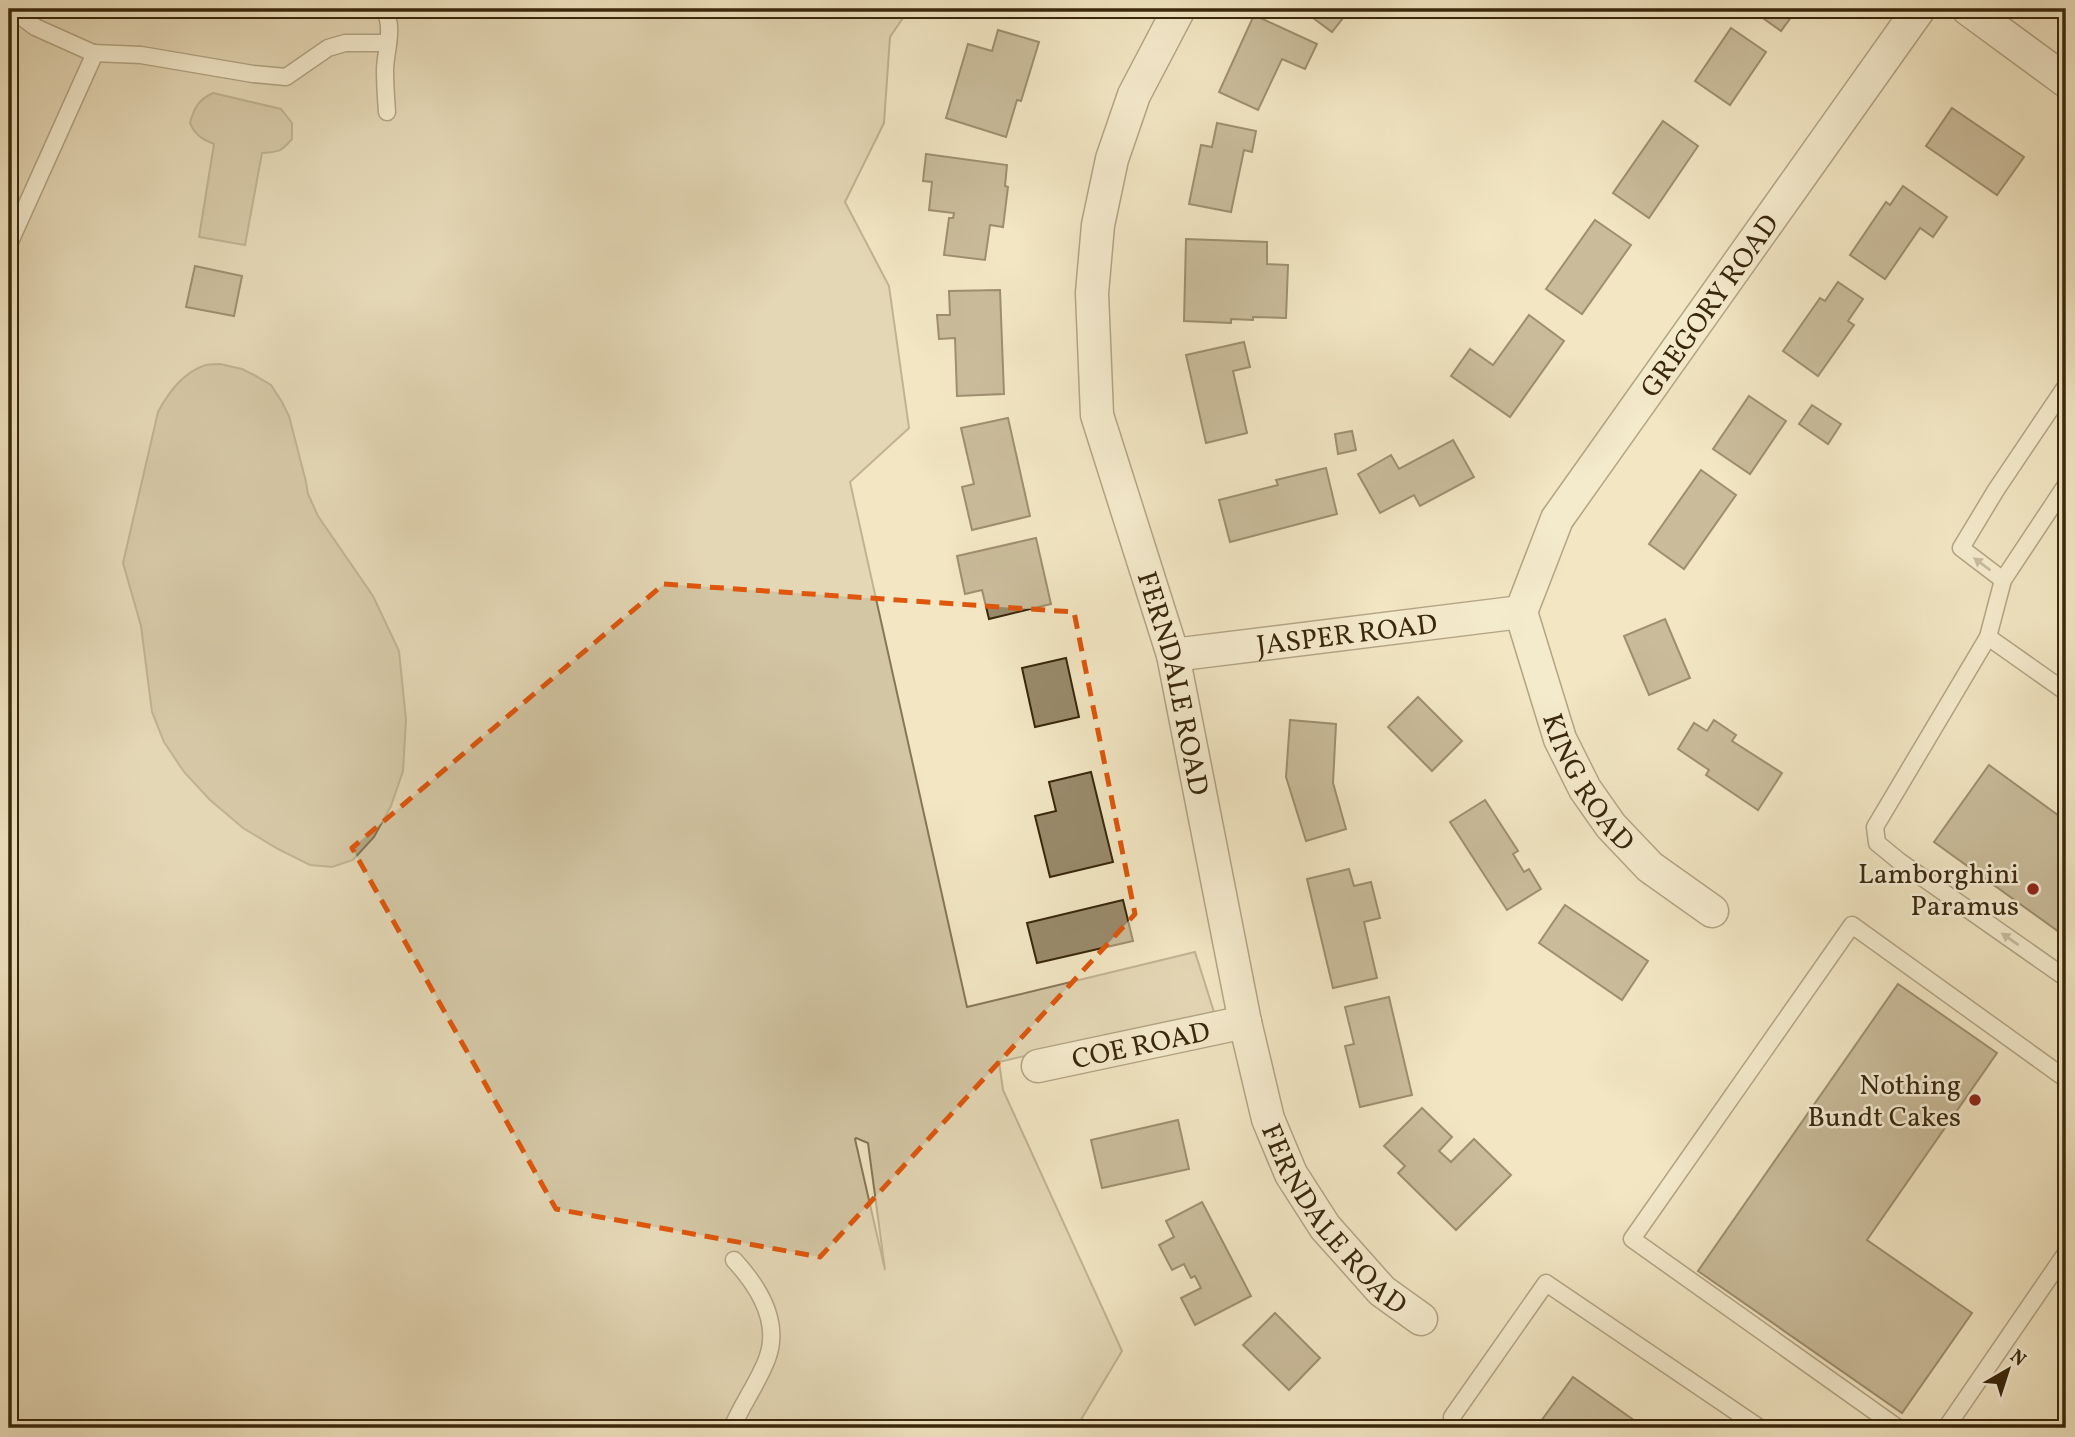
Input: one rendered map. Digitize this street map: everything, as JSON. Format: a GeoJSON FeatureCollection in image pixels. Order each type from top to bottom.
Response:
{"type":"FeatureCollection","features":[{"type":"Feature","properties":{"kind":"street","name":"FERNDALE ROAD"},"geometry":{"type":"LineString","coordinates":[[1179,9],[1134,95],[1112,159],[1098,225],[1092,293],[1097,415],[1173,655],[1245,1022],[1268,1119],[1291,1174],[1325,1227],[1381,1291],[1421,1319]]}},
{"type":"Feature","properties":{"kind":"street","name":"GREGORY ROAD"},"geometry":{"type":"LineString","coordinates":[[1521,612],[1557,519],[1919,9]]}},
{"type":"Feature","properties":{"kind":"street"},"geometry":{"type":"LineString","coordinates":[[1968,9],[2066,81]]}},
{"type":"Feature","properties":{"kind":"street","name":"JASPER ROAD"},"geometry":{"type":"LineString","coordinates":[[1173,655],[1521,612]]}},
{"type":"Feature","properties":{"kind":"street","name":"KING ROAD"},"geometry":{"type":"LineString","coordinates":[[1521,612],[1560,739],[1585,789],[1611,826],[1650,867],[1713,911]]}},
{"type":"Feature","properties":{"kind":"street","name":"COE ROAD"},"geometry":{"type":"LineString","coordinates":[[1038,1066],[1245,1022]]}},
{"type":"Feature","properties":{"kind":"lane"},"geometry":{"type":"LineString","coordinates":[[12,9],[35,27],[95,53],[141,55],[286,77],[327,48],[345,43],[388,43]]}},
{"type":"Feature","properties":{"kind":"lane"},"geometry":{"type":"LineString","coordinates":[[384,9],[387,13],[388,43],[385,69],[387,112]]}},
{"type":"Feature","properties":{"kind":"lane"},"geometry":{"type":"LineString","coordinates":[[9,244],[95,53]]}},
{"type":"Feature","properties":{"kind":"lane"},"geometry":{"type":"LineString","coordinates":[[2003,580],[1961,548],[1996,490],[2066,386]]}},
{"type":"Feature","properties":{"kind":"lane"},"geometry":{"type":"LineString","coordinates":[[2066,485],[2003,580],[1988,637],[1875,827],[1877,843],[2066,978]]}},
{"type":"Feature","properties":{"kind":"lane"},"geometry":{"type":"LineString","coordinates":[[1988,637],[2066,692]]}},
{"type":"Feature","properties":{"kind":"lane"},"geometry":{"type":"LineString","coordinates":[[1898,1428],[1633,1239],[1852,925],[2066,1079]]}},
{"type":"Feature","properties":{"kind":"lane"},"geometry":{"type":"LineString","coordinates":[[1946,1428],[2066,1253]]}},
{"type":"Feature","properties":{"kind":"lane"},"geometry":{"type":"LineString","coordinates":[[733,1428],[768,1358],[772,1338],[769,1316],[759,1293],[747,1273],[734,1260]]}},
{"type":"Feature","properties":{"kind":"lane"},"geometry":{"type":"LineString","coordinates":[[1452,1417],[1546,1283],[1760,1428]]}},
{"type":"Feature","properties":{"kind":"highlighted area"},"geometry":{"type":"Polygon","coordinates":[[[664,584],[1074,612],[1135,914],[820,1257],[556,1209],[352,848],[664,584]]]}},
{"type":"Feature","properties":{"kind":"shaded area"},"geometry":{"type":"Polygon","coordinates":[[[9,9],[909,9],[890,37],[884,123],[845,202],[889,286],[909,428],[850,482],[967,1007],[1195,952],[1214,1012],[999,1062],[1003,1090],[1122,1351],[1076,1428],[9,1428],[9,9]],[[855,1139],[885,1270],[868,1143],[855,1139]]]}},
{"type":"Feature","properties":{"kind":"shaded area"},"geometry":{"type":"Polygon","coordinates":[[[213,93],[281,109],[292,123],[292,139],[285,147],[276,152],[262,153],[245,245],[199,237],[214,144],[199,136],[190,123],[197,105],[213,93]]]}},
{"type":"Feature","properties":{"kind":"shaded area"},"geometry":{"type":"Polygon","coordinates":[[[220,364],[242,369],[271,385],[282,402],[289,416],[308,494],[318,516],[373,596],[399,651],[406,720],[403,771],[391,806],[374,837],[353,860],[332,867],[310,865],[278,849],[243,828],[210,800],[184,772],[164,742],[152,712],[141,626],[123,563],[158,412],[182,379],[205,365],[220,364]]]}},
{"type":"Feature","properties":{"kind":"building"},"geometry":{"type":"Polygon","coordinates":[[[1301,9],[1350,9],[1332,32],[1301,9]]]}},
{"type":"Feature","properties":{"kind":"building"},"geometry":{"type":"Polygon","coordinates":[[[1750,9],[1797,9],[1781,31],[1750,9]]]}},
{"type":"Feature","properties":{"kind":"building"},"geometry":{"type":"Polygon","coordinates":[[[1254,15],[1317,44],[1305,69],[1282,59],[1258,110],[1219,92],[1254,15]]]}},
{"type":"Feature","properties":{"kind":"building"},"geometry":{"type":"Polygon","coordinates":[[[1731,28],[1766,52],[1730,105],[1695,81],[1731,28]]]}},
{"type":"Feature","properties":{"kind":"building"},"geometry":{"type":"Polygon","coordinates":[[[998,30],[1039,42],[1021,101],[1017,100],[1006,137],[946,118],[968,44],[992,51],[998,30]]]}},
{"type":"Feature","properties":{"kind":"building"},"geometry":{"type":"Polygon","coordinates":[[[1952,108],[2024,157],[1997,195],[1926,146],[1952,108]]]}},
{"type":"Feature","properties":{"kind":"building"},"geometry":{"type":"Polygon","coordinates":[[[1663,121],[1698,146],[1649,218],[1613,193],[1663,121]]]}},
{"type":"Feature","properties":{"kind":"building"},"geometry":{"type":"Polygon","coordinates":[[[1217,123],[1256,131],[1252,152],[1244,150],[1231,212],[1189,204],[1201,145],[1212,147],[1217,123]]]}},
{"type":"Feature","properties":{"kind":"building"},"geometry":{"type":"Polygon","coordinates":[[[926,154],[1007,165],[1005,186],[1008,187],[1003,227],[990,225],[985,260],[944,255],[949,218],[953,218],[954,213],[929,210],[932,182],[923,181],[926,154]]]}},
{"type":"Feature","properties":{"kind":"building"},"geometry":{"type":"Polygon","coordinates":[[[1903,186],[1947,217],[1933,237],[1920,228],[1885,279],[1850,255],[1886,202],[1890,205],[1903,186]]]}},
{"type":"Feature","properties":{"kind":"building"},"geometry":{"type":"Polygon","coordinates":[[[1595,220],[1631,245],[1582,314],[1546,289],[1595,220]]]}},
{"type":"Feature","properties":{"kind":"building"},"geometry":{"type":"Polygon","coordinates":[[[1186,239],[1267,242],[1267,264],[1288,265],[1286,318],[1231,319],[1231,323],[1184,321],[1186,239]]]}},
{"type":"Feature","properties":{"kind":"building"},"geometry":{"type":"Polygon","coordinates":[[[195,266],[242,276],[234,316],[186,307],[195,266]]]}},
{"type":"Feature","properties":{"kind":"building"},"geometry":{"type":"Polygon","coordinates":[[[1838,282],[1863,299],[1848,321],[1854,325],[1818,376],[1783,351],[1820,298],[1825,301],[1838,282]]]}},
{"type":"Feature","properties":{"kind":"building"},"geometry":{"type":"Polygon","coordinates":[[[1000,290],[1004,394],[957,396],[955,338],[939,339],[937,315],[950,315],[949,291],[1000,290]]]}},
{"type":"Feature","properties":{"kind":"building"},"geometry":{"type":"Polygon","coordinates":[[[1529,315],[1564,341],[1510,417],[1451,376],[1470,349],[1493,365],[1529,315]]]}},
{"type":"Feature","properties":{"kind":"building"},"geometry":{"type":"Polygon","coordinates":[[[1244,342],[1250,367],[1233,371],[1247,433],[1206,443],[1186,355],[1244,342]]]}},
{"type":"Feature","properties":{"kind":"building"},"geometry":{"type":"Polygon","coordinates":[[[1749,396],[1786,421],[1750,474],[1713,449],[1749,396]]]}},
{"type":"Feature","properties":{"kind":"building"},"geometry":{"type":"Polygon","coordinates":[[[1812,405],[1841,424],[1828,444],[1799,424],[1812,405]]]}},
{"type":"Feature","properties":{"kind":"building"},"geometry":{"type":"Polygon","coordinates":[[[1008,418],[1030,516],[972,530],[962,487],[974,484],[961,428],[1008,418]]]}},
{"type":"Feature","properties":{"kind":"building"},"geometry":{"type":"Polygon","coordinates":[[[1352,431],[1356,450],[1338,454],[1335,434],[1352,431]]]}},
{"type":"Feature","properties":{"kind":"building"},"geometry":{"type":"Polygon","coordinates":[[[1453,440],[1474,477],[1420,506],[1414,495],[1380,513],[1358,474],[1391,455],[1399,469],[1453,440]]]}},
{"type":"Feature","properties":{"kind":"building"},"geometry":{"type":"Polygon","coordinates":[[[1326,468],[1337,514],[1230,542],[1219,500],[1278,485],[1276,480],[1326,468]]]}},
{"type":"Feature","properties":{"kind":"building"},"geometry":{"type":"Polygon","coordinates":[[[1701,470],[1736,495],[1684,569],[1649,544],[1701,470]]]}},
{"type":"Feature","properties":{"kind":"building"},"geometry":{"type":"Polygon","coordinates":[[[1036,538],[1051,604],[989,619],[982,590],[965,594],[957,556],[1036,538]]]}},
{"type":"Feature","properties":{"kind":"building"},"geometry":{"type":"Polygon","coordinates":[[[1665,619],[1690,678],[1649,695],[1624,636],[1665,619]]]}},
{"type":"Feature","properties":{"kind":"building"},"geometry":{"type":"Polygon","coordinates":[[[1066,658],[1079,717],[1035,727],[1022,668],[1066,658]]]}},
{"type":"Feature","properties":{"kind":"building"},"geometry":{"type":"Polygon","coordinates":[[[1418,697],[1462,741],[1432,771],[1388,727],[1418,697]]]}},
{"type":"Feature","properties":{"kind":"building"},"geometry":{"type":"Polygon","coordinates":[[[1290,720],[1336,724],[1333,783],[1346,829],[1306,841],[1286,777],[1290,720]]]}},
{"type":"Feature","properties":{"kind":"building"},"geometry":{"type":"Polygon","coordinates":[[[1714,720],[1736,735],[1732,741],[1782,773],[1758,810],[1706,775],[1709,770],[1678,749],[1694,723],[1707,731],[1714,720]]]}},
{"type":"Feature","properties":{"kind":"building","name":"Lamborghini Paramus"},"geometry":{"type":"Polygon","coordinates":[[[1989,765],[2066,821],[2066,937],[1934,842],[1989,765]]]}},
{"type":"Feature","properties":{"kind":"building"},"geometry":{"type":"Polygon","coordinates":[[[1091,772],[1113,862],[1050,877],[1035,816],[1056,811],[1049,782],[1091,772]]]}},
{"type":"Feature","properties":{"kind":"building"},"geometry":{"type":"Polygon","coordinates":[[[1485,800],[1518,851],[1513,854],[1524,872],[1529,869],[1541,889],[1507,910],[1450,822],[1485,800]]]}},
{"type":"Feature","properties":{"kind":"building"},"geometry":{"type":"Polygon","coordinates":[[[1349,869],[1354,886],[1371,882],[1380,918],[1364,922],[1377,978],[1333,988],[1307,879],[1349,869]]]}},
{"type":"Feature","properties":{"kind":"building"},"geometry":{"type":"Polygon","coordinates":[[[1123,900],[1133,941],[1037,963],[1027,923],[1123,900]]]}},
{"type":"Feature","properties":{"kind":"building"},"geometry":{"type":"Polygon","coordinates":[[[1565,905],[1648,961],[1622,1000],[1539,943],[1565,905]]]}},
{"type":"Feature","properties":{"kind":"building"},"geometry":{"type":"Polygon","coordinates":[[[1898,984],[1997,1053],[1867,1240],[1972,1313],[1902,1413],[1698,1271],[1898,984]]]}},
{"type":"Feature","properties":{"kind":"building"},"geometry":{"type":"Polygon","coordinates":[[[1389,997],[1412,1095],[1360,1107],[1345,1046],[1354,1044],[1345,1007],[1389,997]]]}},
{"type":"Feature","properties":{"kind":"building"},"geometry":{"type":"Polygon","coordinates":[[[1422,1108],[1452,1137],[1439,1151],[1451,1162],[1474,1139],[1511,1175],[1456,1230],[1398,1173],[1405,1166],[1384,1146],[1422,1108]]]}},
{"type":"Feature","properties":{"kind":"building"},"geometry":{"type":"Polygon","coordinates":[[[1178,1120],[1189,1169],[1102,1188],[1091,1140],[1178,1120]]]}},
{"type":"Feature","properties":{"kind":"building"},"geometry":{"type":"Polygon","coordinates":[[[1202,1202],[1251,1296],[1195,1325],[1181,1298],[1201,1288],[1195,1276],[1191,1278],[1184,1264],[1172,1270],[1159,1245],[1174,1237],[1166,1221],[1202,1202]]]}},
{"type":"Feature","properties":{"kind":"building"},"geometry":{"type":"Polygon","coordinates":[[[1275,1313],[1320,1358],[1289,1390],[1243,1345],[1275,1313]]]}},
{"type":"Feature","properties":{"kind":"building"},"geometry":{"type":"Polygon","coordinates":[[[1573,1377],[1645,1428],[1536,1428],[1573,1377]]]}},
{"type":"Feature","properties":{"kind":"place","name":"Lamborghini Paramus"},"geometry":{"type":"Point","coordinates":[2033,889]}},
{"type":"Feature","properties":{"kind":"place","name":"Nothing Bundt Cakes"},"geometry":{"type":"Point","coordinates":[1975,1100]}}]}
